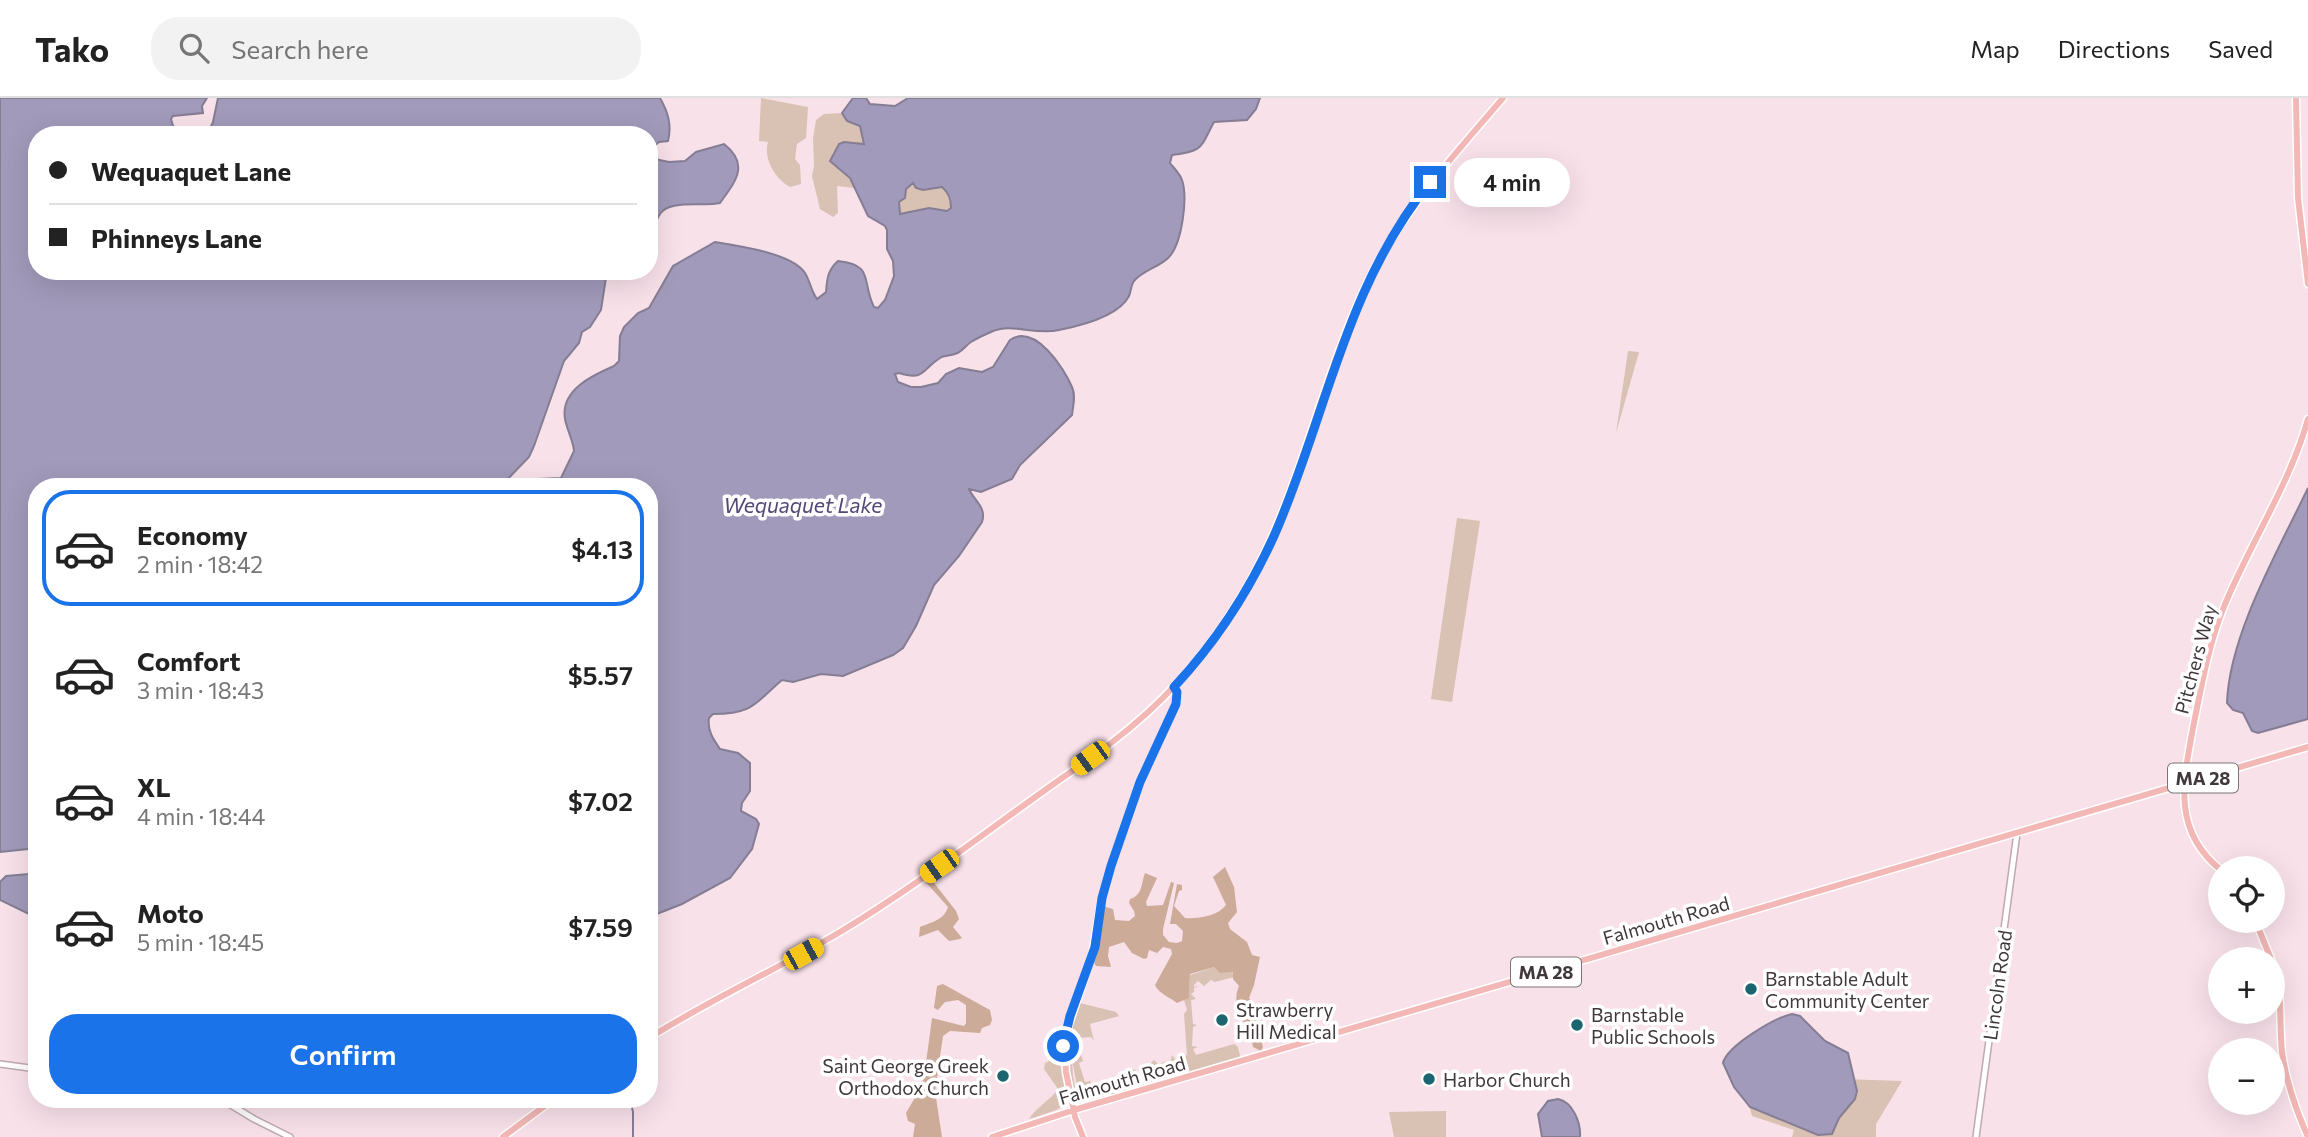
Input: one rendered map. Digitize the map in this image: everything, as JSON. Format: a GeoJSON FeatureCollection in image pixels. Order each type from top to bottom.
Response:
{"type":"FeatureCollection","features":[{"type":"Feature","properties":{"kind":"main road"},"geometry":{"type":"LineString","coordinates":[[658,1033],[818,945],[881,906],[1112,743],[1174,687],[1219,632],[1250,584],[1272,539],[1348,329],[1380,257],[1421,194],[1503,98]]}},
{"type":"Feature","properties":{"kind":"main road"},"geometry":{"type":"LineString","coordinates":[[2296,98],[2298,198],[2308,284]]}},
{"type":"Feature","properties":{"kind":"main road","name":"Pitchers Way"},"geometry":{"type":"LineString","coordinates":[[2208,859],[2193,836],[2185,809],[2184,783],[2202,687],[2215,631],[2292,464],[2308,419]]}},
{"type":"Feature","properties":{"kind":"main road"},"geometry":{"type":"LineString","coordinates":[[1083,1137],[1074,1110],[1064,1060],[1064,1042],[1095,947],[1102,898],[1111,866],[1140,782],[1176,704],[1177,692],[1174,687]]}},
{"type":"Feature","properties":{"kind":"main road","name":"Falmouth Road"},"geometry":{"type":"LineString","coordinates":[[992,1137],[1074,1110],[2308,747]]}},
{"type":"Feature","properties":{"kind":"main road"},"geometry":{"type":"LineString","coordinates":[[2280,1024],[2286,1070],[2295,1106],[2308,1137]]}},
{"type":"Feature","properties":{"kind":"main road"},"geometry":{"type":"LineString","coordinates":[[503,1137],[542,1108]]}},
{"type":"Feature","properties":{"kind":"street","name":"Lincoln Road"},"geometry":{"type":"LineString","coordinates":[[1976,1137],[2017,833]]}},
{"type":"Feature","properties":{"kind":"street"},"geometry":{"type":"LineString","coordinates":[[0,1064],[28,1068]]}},
{"type":"Feature","properties":{"kind":"street"},"geometry":{"type":"LineString","coordinates":[[236,1108],[290,1137]]}},
{"type":"Feature","properties":{"kind":"shaded area"},"geometry":{"type":"Polygon","coordinates":[[[761,98],[808,107],[806,138],[797,144],[795,159],[800,165],[801,184],[790,187],[780,179],[767,155],[768,142],[759,141],[761,98]]]}},
{"type":"Feature","properties":{"kind":"shaded area"},"geometry":{"type":"Polygon","coordinates":[[[842,113],[847,121],[860,126],[865,145],[839,144],[832,155],[854,188],[837,186],[838,213],[833,217],[820,209],[812,176],[813,139],[816,120],[824,114],[842,113]]]}},
{"type":"Feature","properties":{"kind":"shaded area"},"geometry":{"type":"Polygon","coordinates":[[[913,183],[927,190],[941,187],[949,196],[951,208],[948,211],[929,208],[900,214],[899,202],[905,198],[906,189],[913,183]]]}},
{"type":"Feature","properties":{"kind":"shaded area"},"geometry":{"type":"Polygon","coordinates":[[[1628,351],[1639,352],[1616,433],[1628,351]]]}},
{"type":"Feature","properties":{"kind":"shaded area"},"geometry":{"type":"Polygon","coordinates":[[[1457,518],[1480,521],[1452,702],[1431,699],[1457,518]]]}},
{"type":"Feature","properties":{"kind":"shaded area"},"geometry":{"type":"Polygon","coordinates":[[[1225,867],[1234,887],[1237,912],[1228,923],[1230,929],[1247,942],[1252,955],[1260,957],[1249,998],[1263,1047],[1261,1051],[1253,1047],[1238,1010],[1239,986],[1233,979],[1233,972],[1220,973],[1214,967],[1190,974],[1189,998],[1177,1003],[1155,985],[1172,954],[1171,949],[1163,947],[1157,953],[1149,950],[1147,958],[1144,959],[1132,953],[1124,942],[1109,947],[1111,967],[1096,966],[1093,961],[1103,906],[1113,909],[1115,920],[1129,921],[1135,916],[1130,899],[1139,892],[1145,873],[1157,878],[1146,902],[1147,906],[1163,905],[1171,882],[1174,883],[1163,935],[1169,942],[1177,943],[1182,941],[1183,931],[1176,924],[1170,924],[1177,884],[1182,885],[1182,890],[1179,891],[1174,906],[1185,918],[1213,914],[1226,905],[1213,877],[1225,867]]]}},
{"type":"Feature","properties":{"kind":"shaded area"},"geometry":{"type":"Polygon","coordinates":[[[928,875],[956,911],[959,919],[953,927],[962,938],[949,941],[938,930],[919,937],[920,927],[941,918],[948,907],[923,879],[928,875]]]}},
{"type":"Feature","properties":{"kind":"shaded area"},"geometry":{"type":"Polygon","coordinates":[[[1214,967],[1221,973],[1232,971],[1234,977],[1215,982],[1211,980],[1204,986],[1198,981],[1194,985],[1201,985],[1194,988],[1191,994],[1196,999],[1191,1000],[1193,1024],[1197,1025],[1193,1027],[1192,1046],[1198,1047],[1193,1049],[1196,1055],[1234,1044],[1238,1047],[1240,1056],[1235,1060],[1149,1082],[1143,1072],[1154,1060],[1158,1064],[1171,1060],[1172,1055],[1175,1059],[1187,1055],[1184,1014],[1187,1010],[1184,1000],[1189,997],[1190,975],[1214,967]]]}},
{"type":"Feature","properties":{"kind":"shaded area"},"geometry":{"type":"Polygon","coordinates":[[[943,984],[990,1010],[992,1020],[980,1033],[950,1031],[943,1036],[935,1091],[942,1137],[913,1137],[915,1124],[908,1121],[906,1113],[924,1078],[932,1018],[964,1026],[966,1023],[966,1005],[958,1000],[945,1002],[938,1010],[934,1008],[937,986],[943,984]]]}},
{"type":"Feature","properties":{"kind":"shaded area"},"geometry":{"type":"Polygon","coordinates":[[[1080,1003],[1116,1012],[1119,1016],[1090,1024],[1094,1041],[1091,1037],[1079,1038],[1078,1043],[1073,1042],[1068,1034],[1080,1003]]]}},
{"type":"Feature","properties":{"kind":"shaded area"},"geometry":{"type":"Polygon","coordinates":[[[1076,1048],[1083,1061],[1079,1063],[1085,1082],[1090,1081],[1092,1086],[1106,1082],[1102,1087],[1085,1093],[1078,1092],[1072,1059],[1077,1097],[1067,1064],[1068,1051],[1070,1049],[1073,1058],[1072,1053],[1076,1048]]]}},
{"type":"Feature","properties":{"kind":"shaded area"},"geometry":{"type":"Polygon","coordinates":[[[1734,1050],[1842,1079],[1902,1081],[1876,1124],[1876,1137],[1792,1137],[1794,1130],[1752,1116],[1734,1050]]]}},
{"type":"Feature","properties":{"kind":"shaded area"},"geometry":{"type":"Polygon","coordinates":[[[1054,1059],[1061,1065],[1066,1098],[1064,1103],[1054,1111],[1029,1119],[1058,1089],[1044,1069],[1045,1063],[1054,1059]]]}},
{"type":"Feature","properties":{"kind":"shaded area"},"geometry":{"type":"Polygon","coordinates":[[[1131,1069],[1136,1070],[1139,1077],[1134,1088],[1088,1101],[1079,1098],[1079,1094],[1103,1088],[1107,1081],[1131,1074],[1131,1069]]]}},
{"type":"Feature","properties":{"kind":"shaded area"},"geometry":{"type":"Polygon","coordinates":[[[1446,1111],[1446,1137],[1394,1137],[1389,1112],[1446,1111]]]}},
{"type":"Feature","properties":{"kind":"water"},"geometry":{"type":"Polygon","coordinates":[[[0,98],[207,98],[202,106],[203,113],[173,116],[173,126],[28,126],[28,280],[606,280],[601,310],[590,327],[582,332],[579,343],[564,361],[529,457],[509,478],[28,478],[28,849],[0,852],[0,98]]]}},
{"type":"Feature","properties":{"kind":"water"},"geometry":{"type":"Polygon","coordinates":[[[218,98],[660,98],[670,130],[668,141],[658,143],[658,126],[211,126],[218,98]]]}},
{"type":"Feature","properties":{"kind":"water","name":"Wequaquet Lake"},"geometry":{"type":"Polygon","coordinates":[[[853,98],[866,98],[870,104],[895,106],[908,98],[1260,98],[1256,109],[1247,120],[1214,122],[1200,147],[1172,155],[1170,163],[1181,178],[1184,188],[1183,220],[1177,242],[1169,257],[1134,281],[1129,296],[1117,309],[1098,319],[1059,330],[999,329],[969,343],[957,353],[942,357],[918,375],[895,374],[898,382],[911,387],[921,387],[938,383],[946,374],[959,368],[982,372],[993,367],[1010,340],[1020,336],[1029,338],[1047,350],[1068,379],[1074,394],[1072,415],[1020,465],[1012,479],[981,492],[969,489],[983,512],[982,522],[959,556],[934,585],[903,648],[893,655],[843,676],[821,674],[793,682],[782,680],[745,710],[713,714],[709,718],[710,730],[720,749],[738,753],[750,763],[750,791],[742,803],[741,811],[756,819],[759,824],[752,849],[730,878],[682,904],[658,913],[658,478],[561,478],[574,451],[565,409],[573,392],[580,385],[619,361],[620,336],[624,327],[638,313],[649,308],[673,266],[715,242],[750,248],[789,260],[805,273],[817,299],[826,292],[829,275],[835,264],[838,261],[850,263],[862,270],[870,298],[874,307],[878,308],[885,300],[894,276],[893,261],[887,249],[887,230],[868,216],[850,178],[830,161],[839,144],[864,144],[860,126],[847,121],[842,113],[853,98]],[[913,183],[906,189],[905,198],[899,202],[900,214],[929,208],[947,211],[951,208],[949,196],[942,187],[923,190],[916,188],[913,183]]]}},
{"type":"Feature","properties":{"kind":"water"},"geometry":{"type":"Polygon","coordinates":[[[724,144],[732,152],[737,159],[737,174],[720,203],[679,205],[665,209],[658,218],[658,160],[685,161],[696,152],[724,144]]]}},
{"type":"Feature","properties":{"kind":"water"},"geometry":{"type":"Polygon","coordinates":[[[2308,488],[2308,719],[2258,733],[2252,731],[2243,713],[2233,710],[2227,703],[2230,677],[2236,649],[2257,593],[2308,488]]]}},
{"type":"Feature","properties":{"kind":"water"},"geometry":{"type":"Polygon","coordinates":[[[28,874],[28,914],[0,900],[0,882],[6,876],[28,874]]]}},
{"type":"Feature","properties":{"kind":"water"},"geometry":{"type":"Polygon","coordinates":[[[1792,1014],[1800,1016],[1825,1041],[1848,1053],[1857,1091],[1855,1099],[1839,1118],[1832,1134],[1818,1135],[1750,1107],[1734,1087],[1723,1063],[1726,1056],[1742,1041],[1774,1021],[1792,1014]]]}},
{"type":"Feature","properties":{"kind":"water"},"geometry":{"type":"Polygon","coordinates":[[[1558,1099],[1568,1104],[1575,1114],[1580,1137],[1542,1137],[1538,1114],[1548,1101],[1558,1099]]]}},
{"type":"Feature","properties":{"kind":"waterway"},"geometry":{"type":"LineString","coordinates":[[632,1108],[633,1137]]}},
{"type":"Feature","properties":{"kind":"place","name":"Barnstable Adult Community Center"},"geometry":{"type":"Point","coordinates":[1751,989]}},
{"type":"Feature","properties":{"kind":"place","name":"Strawberry Hill Medical"},"geometry":{"type":"Point","coordinates":[1222,1020]}},
{"type":"Feature","properties":{"kind":"place","name":"Barnstable Public Schools"},"geometry":{"type":"Point","coordinates":[1577,1025]}},
{"type":"Feature","properties":{"kind":"place","name":"Saint George Greek Orthodox Church"},"geometry":{"type":"Point","coordinates":[1003,1076]}},
{"type":"Feature","properties":{"kind":"place","name":"Harbor Church"},"geometry":{"type":"Point","coordinates":[1429,1079]}},
{"type":"Feature","properties":{"kind":"route"},"geometry":{"type":"LineString","coordinates":[[1063,1046],[1070,1016],[1095,947],[1105,883],[1140,782],[1176,704],[1177,692],[1174,687],[1219,632],[1265,555],[1286,505],[1364,290],[1399,225],[1430,182]]}}]}
